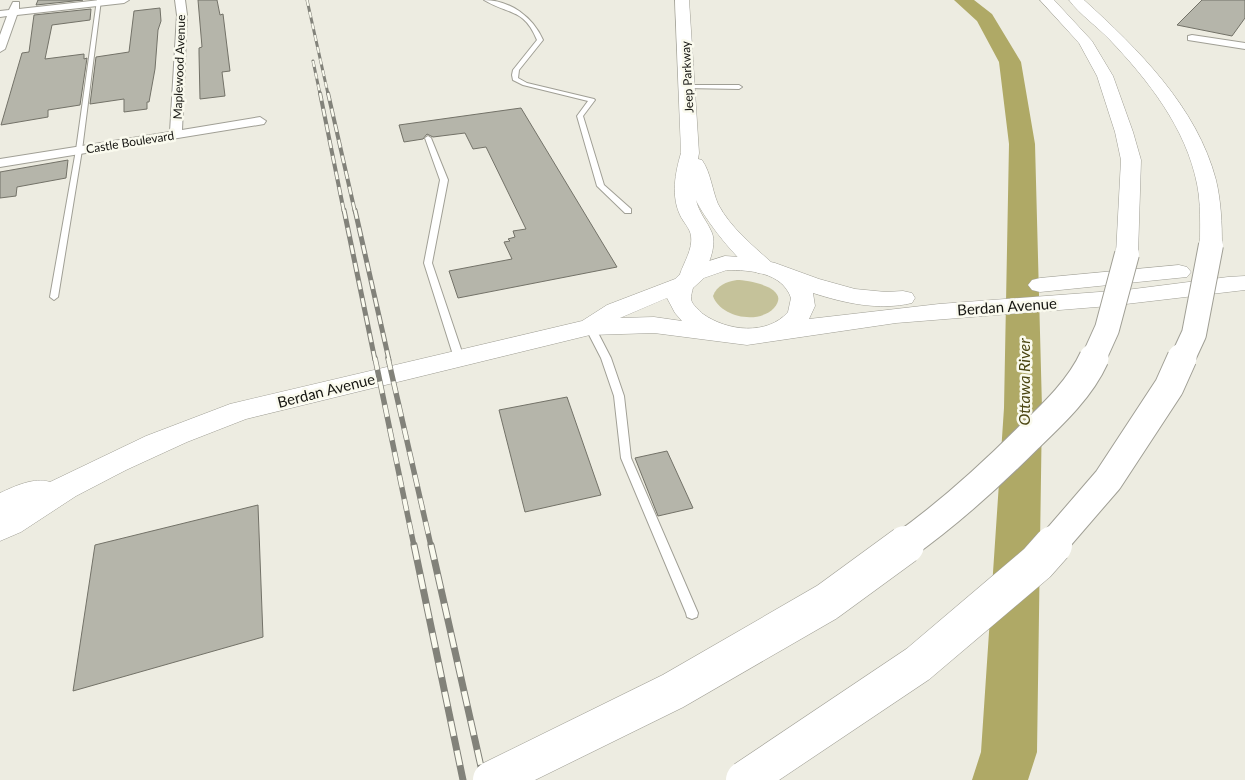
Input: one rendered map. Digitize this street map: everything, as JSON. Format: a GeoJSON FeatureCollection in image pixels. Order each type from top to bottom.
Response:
{"type":"FeatureCollection","features":[{"type":"Feature","properties":{"kind":"main road","name":"Jeep Parkway"},"geometry":{"type":"LineString","coordinates":[[682,0],[690,153],[685,171],[689,213],[702,234],[702,241],[687,279]]}},
{"type":"Feature","properties":{"kind":"main road"},"geometry":{"type":"LineString","coordinates":[[492,780],[673,692],[827,602],[924,531],[999,467],[1052,415],[1088,371],[1107,329],[1127,254],[1131,201],[1131,160],[1124,132],[1101,69],[1084,41],[1047,0]]}},
{"type":"Feature","properties":{"kind":"main road"},"geometry":{"type":"LineString","coordinates":[[744,780],[918,664],[1037,563],[1108,480],[1169,387],[1194,334],[1211,245],[1211,209],[1206,182],[1188,131],[1148,74],[1095,17],[1076,0]]}},
{"type":"Feature","properties":{"kind":"main road","name":"Jeep Parkway"},"geometry":{"type":"LineString","coordinates":[[690,153],[698,170],[704,195],[713,214],[727,232],[772,270]]}},
{"type":"Feature","properties":{"kind":"main road"},"geometry":{"type":"LineString","coordinates":[[725,263],[744,263],[772,270],[794,283],[802,294],[804,306],[799,318],[787,328],[770,334],[749,337],[727,335],[707,328],[691,319],[681,307],[678,295],[687,279],[706,267],[725,263]]}},
{"type":"Feature","properties":{"kind":"main road","name":"Berdan Avenue"},"geometry":{"type":"LineString","coordinates":[[772,270],[834,293],[868,299],[894,299],[977,298],[1053,293],[1245,265]]}},
{"type":"Feature","properties":{"kind":"main road","name":"Berdan Avenue"},"geometry":{"type":"LineString","coordinates":[[590,327],[616,310],[687,279]]}},
{"type":"Feature","properties":{"kind":"main road","name":"Berdan Avenue"},"geometry":{"type":"LineString","coordinates":[[1053,293],[1112,299],[1245,283]]}},
{"type":"Feature","properties":{"kind":"main road","name":"Berdan Avenue"},"geometry":{"type":"LineString","coordinates":[[770,334],[977,298]]}},
{"type":"Feature","properties":{"kind":"main road","name":"Berdan Avenue"},"geometry":{"type":"LineString","coordinates":[[0,528],[17,520],[73,483],[132,454],[215,419],[273,403],[590,327],[654,325],[727,335]]}},
{"type":"Feature","properties":{"kind":"main road","name":"Berdan Avenue"},"geometry":{"type":"LineString","coordinates":[[0,506],[26,495],[73,483]]}},
{"type":"Feature","properties":{"kind":"street"},"geometry":{"type":"LineString","coordinates":[[0,49],[17,0]]}},
{"type":"Feature","properties":{"kind":"street"},"geometry":{"type":"LineString","coordinates":[[0,14],[99,1],[124,0]]}},
{"type":"Feature","properties":{"kind":"street","name":"Maplewood Avenue"},"geometry":{"type":"LineString","coordinates":[[176,135],[182,15],[180,0]]}},
{"type":"Feature","properties":{"kind":"street"},"geometry":{"type":"LineString","coordinates":[[1192,38],[1245,46]]}},
{"type":"Feature","properties":{"kind":"street","name":"Castle Boulevard"},"geometry":{"type":"LineString","coordinates":[[0,163],[260,121]]}},
{"type":"Feature","properties":{"kind":"lane"},"geometry":{"type":"LineString","coordinates":[[486,0],[523,14],[532,24],[540,40],[537,47],[515,70],[513,75],[515,80],[592,100],[580,116],[601,186],[628,211]]}},
{"type":"Feature","properties":{"kind":"lane"},"geometry":{"type":"LineString","coordinates":[[54,297],[79,150],[99,1]]}},
{"type":"Feature","properties":{"kind":"lane"},"geometry":{"type":"LineString","coordinates":[[688,87],[739,87]]}},
{"type":"Feature","properties":{"kind":"lane"},"geometry":{"type":"LineString","coordinates":[[428,138],[444,180],[428,263],[460,358]]}},
{"type":"Feature","properties":{"kind":"lane"},"geometry":{"type":"LineString","coordinates":[[590,327],[606,358],[619,396],[626,458],[692,613]]}},
{"type":"Feature","properties":{"kind":"shaded area"},"geometry":{"type":"Polygon","coordinates":[[[737,280],[767,286],[773,290],[778,295],[778,301],[774,308],[759,316],[750,317],[731,314],[723,309],[713,296],[722,285],[737,280]]]}},
{"type":"Feature","properties":{"kind":"building"},"geometry":{"type":"Polygon","coordinates":[[[38,0],[83,0],[36,5],[38,0]]]}},
{"type":"Feature","properties":{"kind":"building"},"geometry":{"type":"Polygon","coordinates":[[[198,0],[217,0],[220,15],[223,14],[230,71],[222,72],[225,96],[200,99],[199,48],[202,47],[198,0]]]}},
{"type":"Feature","properties":{"kind":"building"},"geometry":{"type":"Polygon","coordinates":[[[1202,0],[1245,0],[1245,18],[1232,36],[1177,25],[1202,0]]]}},
{"type":"Feature","properties":{"kind":"building"},"geometry":{"type":"Polygon","coordinates":[[[160,8],[161,21],[158,30],[155,69],[147,109],[124,112],[124,99],[90,104],[96,57],[129,52],[134,11],[160,8]]]}},
{"type":"Feature","properties":{"kind":"building"},"geometry":{"type":"Polygon","coordinates":[[[91,9],[90,20],[52,25],[45,59],[84,54],[84,59],[87,58],[80,105],[48,110],[48,117],[1,125],[22,53],[29,52],[34,15],[91,9]]]}},
{"type":"Feature","properties":{"kind":"building"},"geometry":{"type":"Polygon","coordinates":[[[521,108],[617,267],[458,298],[449,271],[512,259],[504,242],[510,241],[508,239],[515,237],[513,231],[526,229],[486,147],[473,149],[465,133],[433,137],[427,134],[423,139],[404,142],[399,125],[521,108]]]}},
{"type":"Feature","properties":{"kind":"building"},"geometry":{"type":"Polygon","coordinates":[[[68,160],[66,178],[17,187],[16,196],[0,198],[0,172],[68,160]]]}},
{"type":"Feature","properties":{"kind":"building"},"geometry":{"type":"Polygon","coordinates":[[[567,397],[601,495],[525,512],[499,410],[567,397]]]}},
{"type":"Feature","properties":{"kind":"building"},"geometry":{"type":"Polygon","coordinates":[[[667,451],[693,508],[658,516],[635,458],[667,451]]]}},
{"type":"Feature","properties":{"kind":"building"},"geometry":{"type":"Polygon","coordinates":[[[258,505],[263,637],[73,691],[95,545],[258,505]]]}},
{"type":"Feature","properties":{"kind":"waterway","name":"Ottawa River"},"geometry":{"type":"LineString","coordinates":[[963,0],[985,18],[1010,62],[1022,144],[1023,408],[1009,752],[1000,780]]}},
{"type":"Feature","properties":{"kind":"railway"},"geometry":{"type":"LineString","coordinates":[[307,0],[328,94]]}},
{"type":"Feature","properties":{"kind":"railway"},"geometry":{"type":"LineString","coordinates":[[313,61],[320,94]]}},
{"type":"Feature","properties":{"kind":"railway"},"geometry":{"type":"LineString","coordinates":[[320,93],[344,212]]}},
{"type":"Feature","properties":{"kind":"railway"},"geometry":{"type":"LineString","coordinates":[[328,93],[355,212]]}},
{"type":"Feature","properties":{"kind":"railway"},"geometry":{"type":"LineString","coordinates":[[344,210],[375,360]]}},
{"type":"Feature","properties":{"kind":"railway"},"geometry":{"type":"LineString","coordinates":[[355,210],[389,360]]}},
{"type":"Feature","properties":{"kind":"railway"},"geometry":{"type":"LineString","coordinates":[[375,358],[414,546]]}},
{"type":"Feature","properties":{"kind":"railway"},"geometry":{"type":"LineString","coordinates":[[388,358],[431,546]]}},
{"type":"Feature","properties":{"kind":"railway"},"geometry":{"type":"LineString","coordinates":[[414,545],[463,780]]}},
{"type":"Feature","properties":{"kind":"railway"},"geometry":{"type":"LineString","coordinates":[[431,545],[484,780]]}}]}
